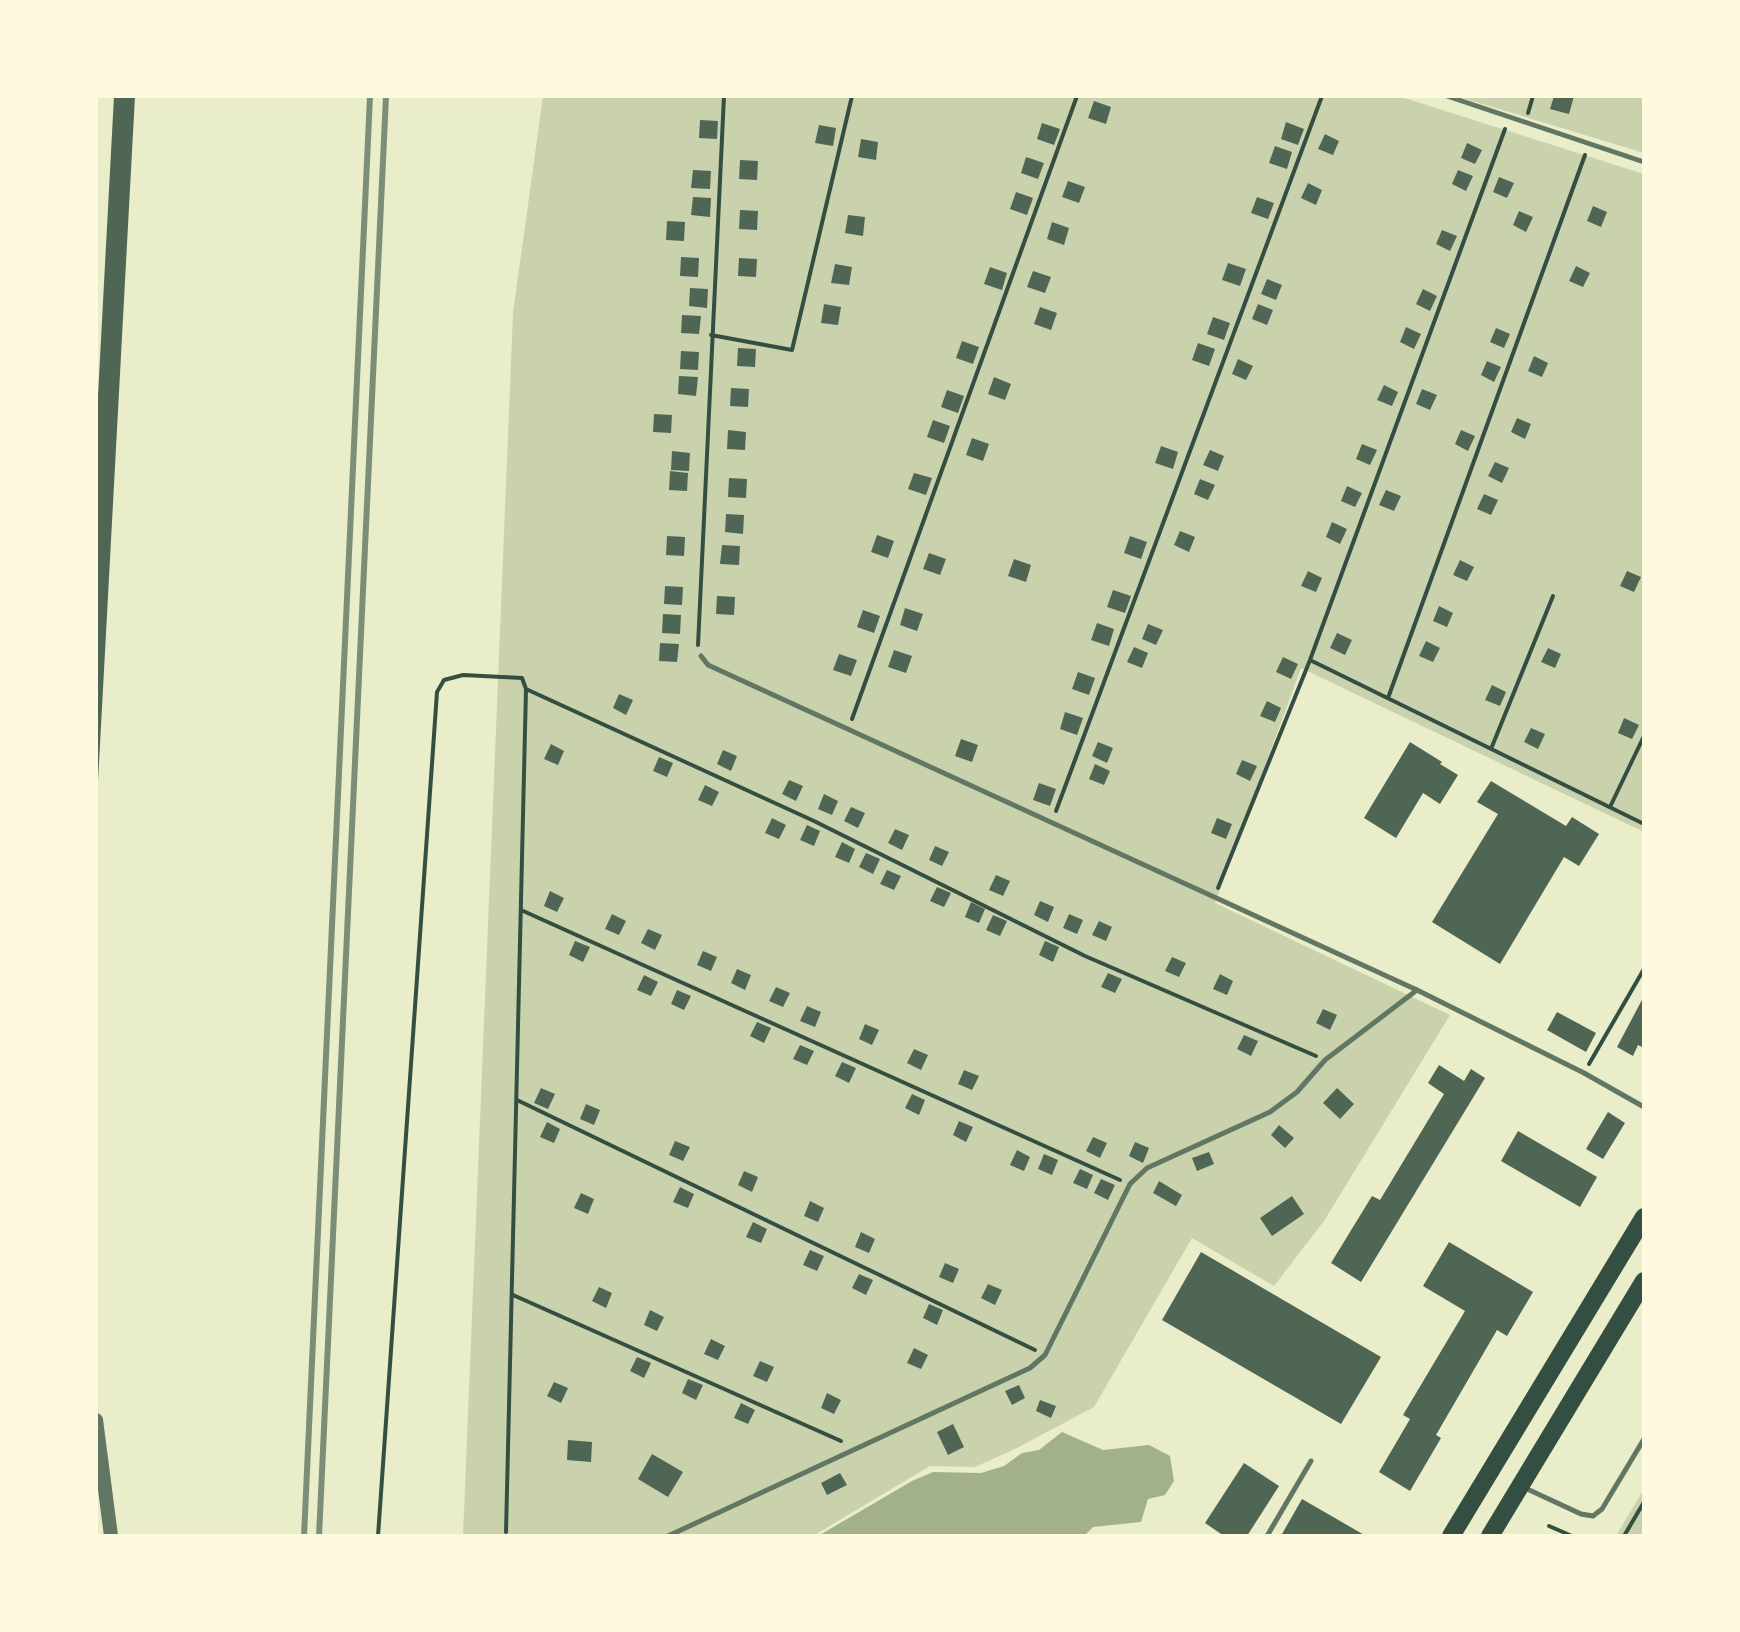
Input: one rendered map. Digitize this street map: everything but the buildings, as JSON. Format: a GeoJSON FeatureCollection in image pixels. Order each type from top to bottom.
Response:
{"type":"FeatureCollection","features":[{"type":"Feature","properties":{"kind":"highway"},"geometry":{"type":"LineString","coordinates":[[1454,1531],[1644,1217]]}},
{"type":"Feature","properties":{"kind":"highway"},"geometry":{"type":"LineString","coordinates":[[1496,1531],[1644,1281]]}},
{"type":"Feature","properties":{"kind":"street"},"geometry":{"type":"LineString","coordinates":[[96,1420],[111,1536]]}},
{"type":"Feature","properties":{"kind":"lane"},"geometry":{"type":"LineString","coordinates":[[1447,96],[1644,162]]}},
{"type":"Feature","properties":{"kind":"lane"},"geometry":{"type":"LineString","coordinates":[[701,656],[708,665],[1417,990],[1584,1073],[1644,1107]]}},
{"type":"Feature","properties":{"kind":"lane"},"geometry":{"type":"LineString","coordinates":[[668,1536],[1030,1368],[1045,1355],[1130,1184],[1147,1168],[1270,1112],[1297,1092],[1325,1060],[1417,990]]}},
{"type":"Feature","properties":{"kind":"lane"},"geometry":{"type":"LineString","coordinates":[[1520,1486],[1581,1514],[1593,1516],[1602,1509],[1644,1439]]}},
{"type":"Feature","properties":{"kind":"lane"},"geometry":{"type":"LineString","coordinates":[[1267,1536],[1311,1461]]}},
{"type":"Feature","properties":{"kind":"path"},"geometry":{"type":"LineString","coordinates":[[701,656],[697,630],[724,96]]}},
{"type":"Feature","properties":{"kind":"path"},"geometry":{"type":"LineString","coordinates":[[711,335],[792,350],[852,96]]}},
{"type":"Feature","properties":{"kind":"path"},"geometry":{"type":"LineString","coordinates":[[848,729],[1077,96]]}},
{"type":"Feature","properties":{"kind":"path"},"geometry":{"type":"LineString","coordinates":[[1052,821],[1322,96]]}},
{"type":"Feature","properties":{"kind":"path"},"geometry":{"type":"LineString","coordinates":[[1214,897],[1310,660],[1510,117]]}},
{"type":"Feature","properties":{"kind":"path"},"geometry":{"type":"LineString","coordinates":[[1388,698],[1589,144]]}},
{"type":"Feature","properties":{"kind":"path"},"geometry":{"type":"LineString","coordinates":[[1491,749],[1553,596]]}},
{"type":"Feature","properties":{"kind":"path"},"geometry":{"type":"LineString","coordinates":[[1310,660],[1644,824]]}},
{"type":"Feature","properties":{"kind":"path"},"geometry":{"type":"LineString","coordinates":[[378,1536],[437,692],[444,680],[463,675],[522,678],[526,689],[506,1532]]}},
{"type":"Feature","properties":{"kind":"path"},"geometry":{"type":"LineString","coordinates":[[526,689],[814,821],[1085,956],[1325,1060]]}},
{"type":"Feature","properties":{"kind":"path"},"geometry":{"type":"LineString","coordinates":[[1610,807],[1644,736]]}},
{"type":"Feature","properties":{"kind":"path"},"geometry":{"type":"LineString","coordinates":[[521,910],[1130,1184]]}},
{"type":"Feature","properties":{"kind":"path"},"geometry":{"type":"LineString","coordinates":[[1584,1073],[1644,969]]}},
{"type":"Feature","properties":{"kind":"path"},"geometry":{"type":"LineString","coordinates":[[516,1100],[1045,1355]]}},
{"type":"Feature","properties":{"kind":"path"},"geometry":{"type":"LineString","coordinates":[[511,1294],[858,1448]]}},
{"type":"Feature","properties":{"kind":"path"},"geometry":{"type":"LineString","coordinates":[[1624,1536],[1644,1502]]}},
{"type":"Feature","properties":{"kind":"path"},"geometry":{"type":"LineString","coordinates":[[1549,1526],[1572,1536]]}},
{"type":"Feature","properties":{"kind":"shaded area"},"geometry":{"type":"Polygon","coordinates":[[[543,96],[1398,96],[1644,174],[1644,832],[1301,668],[1215,903],[1450,1015],[1324,1221],[1274,1286],[1192,1238],[1094,1407],[975,1467],[930,1466],[813,1536],[463,1536],[513,313],[543,96]]]}},
{"type":"Feature","properties":{"kind":"shaded area"},"geometry":{"type":"Polygon","coordinates":[[[1456,96],[1644,96],[1644,153],[1456,96]]]}},
{"type":"Feature","properties":{"kind":"shaded area"},"geometry":{"type":"Polygon","coordinates":[[[1062,1432],[1103,1450],[1149,1445],[1170,1456],[1174,1481],[1165,1495],[1148,1499],[1141,1522],[1093,1527],[1084,1536],[818,1536],[933,1472],[981,1473],[1004,1466],[1022,1453],[1039,1450],[1062,1432]]]}},
{"type":"Feature","properties":{"kind":"shaded area"},"geometry":{"type":"Polygon","coordinates":[[[1644,1489],[1644,1536],[1616,1536],[1644,1489]]]}},
{"type":"Feature","properties":{"kind":"railway"},"geometry":{"type":"LineString","coordinates":[[304,1536],[370,96]]}},
{"type":"Feature","properties":{"kind":"railway"},"geometry":{"type":"LineString","coordinates":[[319,1536],[386,96]]}}]}
